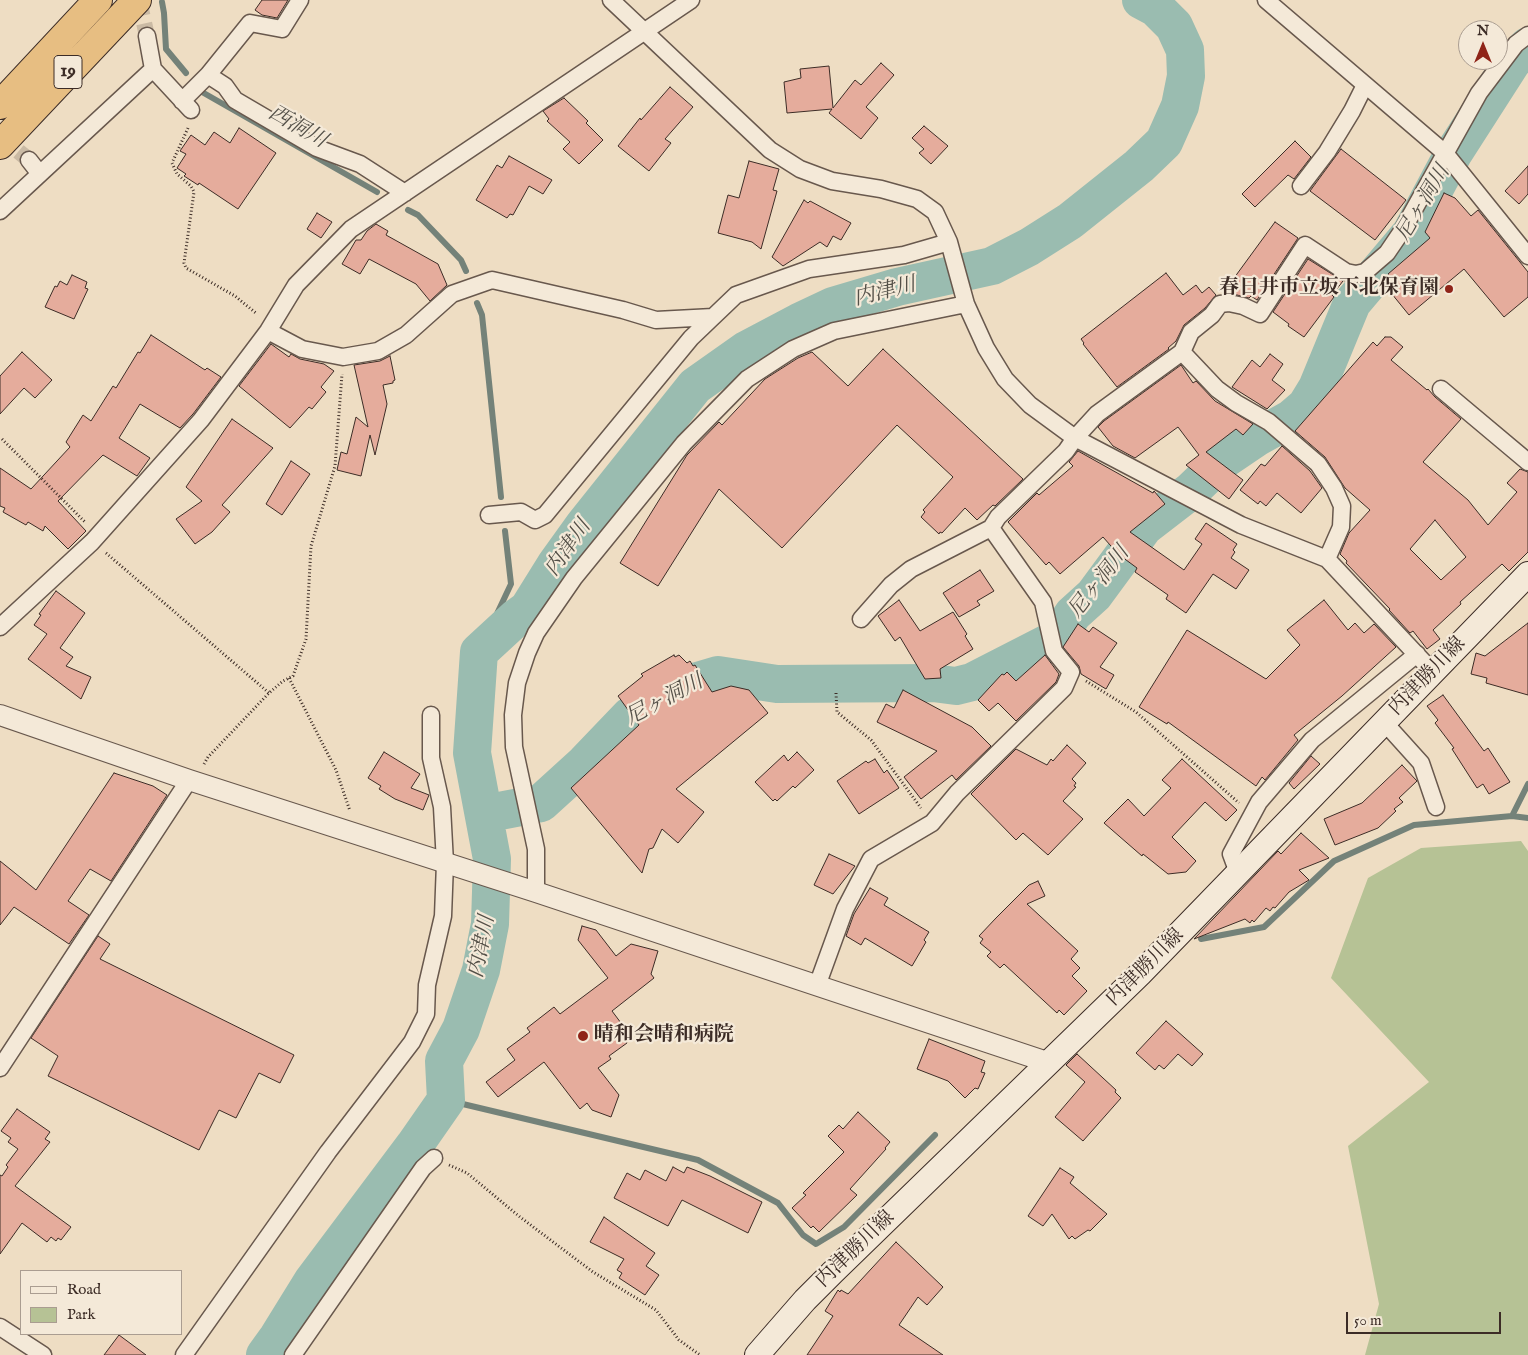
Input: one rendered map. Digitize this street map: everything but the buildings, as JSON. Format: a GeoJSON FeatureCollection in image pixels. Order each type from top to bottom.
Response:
{"type":"FeatureCollection","features":[{"type":"Feature","properties":{"kind":"highway","name":"19"},"geometry":{"type":"LineString","coordinates":[[0,105],[98,0]]}},
{"type":"Feature","properties":{"kind":"highway","name":"19"},"geometry":{"type":"LineString","coordinates":[[0,145],[137,0]]}},
{"type":"Feature","properties":{"kind":"main road","name":"内津勝川線"},"geometry":{"type":"LineString","coordinates":[[757,1355],[805,1300],[833,1272],[1140,974],[1528,574]]}},
{"type":"Feature","properties":{"kind":"street"},"geometry":{"type":"LineString","coordinates":[[147,36],[153,70],[187,105],[208,75],[250,23],[282,28],[300,0]]}},
{"type":"Feature","properties":{"kind":"street"},"geometry":{"type":"LineString","coordinates":[[611,0],[770,150],[800,169],[824,178],[917,200],[936,212],[949,242],[966,304],[986,348],[1004,379],[1030,405],[1075,438],[1241,525],[1327,559],[1433,672]]}},
{"type":"Feature","properties":{"kind":"street"},"geometry":{"type":"LineString","coordinates":[[0,627],[95,538],[201,420],[269,329],[296,285],[351,229],[691,0]]}},
{"type":"Feature","properties":{"kind":"street"},"geometry":{"type":"LineString","coordinates":[[1266,0],[1445,153],[1528,256]]}},
{"type":"Feature","properties":{"kind":"street"},"geometry":{"type":"LineString","coordinates":[[861,619],[891,585],[911,569],[991,528],[998,517],[1066,452],[1075,438],[1097,414],[1182,352],[1191,332],[1212,315],[1220,304],[1229,303],[1243,306],[1260,314],[1305,245],[1346,272],[1356,274],[1365,272],[1387,253],[1402,231],[1479,93],[1516,44],[1528,34]]}},
{"type":"Feature","properties":{"kind":"street"},"geometry":{"type":"LineString","coordinates":[[0,211],[153,70]]}},
{"type":"Feature","properties":{"kind":"street"},"geometry":{"type":"LineString","coordinates":[[208,75],[225,86],[235,100],[317,148],[360,164],[405,193]]}},
{"type":"Feature","properties":{"kind":"street"},"geometry":{"type":"LineString","coordinates":[[1301,186],[1327,152],[1352,111],[1365,85]]}},
{"type":"Feature","properties":{"kind":"street"},"geometry":{"type":"LineString","coordinates":[[29,160],[40,174]]}},
{"type":"Feature","properties":{"kind":"street"},"geometry":{"type":"LineString","coordinates":[[489,515],[522,512],[535,520],[545,515],[691,338],[736,295],[809,268],[904,255],[949,242]]}},
{"type":"Feature","properties":{"kind":"street"},"geometry":{"type":"LineString","coordinates":[[269,329],[302,349],[343,357],[378,351],[406,335],[452,294],[492,280],[623,310],[656,320],[713,317]]}},
{"type":"Feature","properties":{"kind":"street"},"geometry":{"type":"LineString","coordinates":[[536,892],[536,849],[514,747],[513,715],[517,683],[526,653],[536,633],[574,578],[684,442],[748,379],[793,349],[834,331],[966,304]]}},
{"type":"Feature","properties":{"kind":"street"},"geometry":{"type":"LineString","coordinates":[[1182,352],[1217,389],[1236,403],[1269,422],[1318,464],[1334,488],[1342,506],[1340,528],[1327,559]]}},
{"type":"Feature","properties":{"kind":"street"},"geometry":{"type":"LineString","coordinates":[[1441,389],[1528,462]]}},
{"type":"Feature","properties":{"kind":"street"},"geometry":{"type":"LineString","coordinates":[[817,986],[845,909],[871,859],[932,823],[958,793],[1064,688],[1070,672],[1054,651],[1043,602],[991,528]]}},
{"type":"Feature","properties":{"kind":"street"},"geometry":{"type":"LineString","coordinates":[[1238,873],[1231,854],[1259,802],[1312,740],[1417,654]]}},
{"type":"Feature","properties":{"kind":"street"},"geometry":{"type":"LineString","coordinates":[[0,715],[192,781],[536,892],[1050,1063]]}},
{"type":"Feature","properties":{"kind":"street"},"geometry":{"type":"LineString","coordinates":[[184,1355],[328,1152],[412,1042],[426,1014],[427,985],[443,916],[445,863],[442,807],[431,758],[431,715]]}},
{"type":"Feature","properties":{"kind":"street"},"geometry":{"type":"LineString","coordinates":[[1384,722],[1421,763],[1436,807]]}},
{"type":"Feature","properties":{"kind":"street"},"geometry":{"type":"LineString","coordinates":[[0,1068],[192,781]]}},
{"type":"Feature","properties":{"kind":"street"},"geometry":{"type":"LineString","coordinates":[[293,1355],[423,1168],[434,1158]]}},
{"type":"Feature","properties":{"kind":"street"},"geometry":{"type":"LineString","coordinates":[[0,1327],[43,1355]]}},
{"type":"Feature","properties":{"kind":"path"},"geometry":{"type":"LineString","coordinates":[[187,105],[195,116],[183,136],[172,163],[177,174],[191,186],[194,192],[184,263],[186,268],[235,296],[269,329]]}},
{"type":"Feature","properties":{"kind":"path"},"geometry":{"type":"LineString","coordinates":[[192,781],[208,757],[270,693],[283,681],[293,676],[306,639],[311,546],[335,466],[343,357]]}},
{"type":"Feature","properties":{"kind":"path"},"geometry":{"type":"LineString","coordinates":[[2,440],[95,538],[270,693]]}},
{"type":"Feature","properties":{"kind":"path"},"geometry":{"type":"LineString","coordinates":[[1070,672],[1136,712],[1252,815]]}},
{"type":"Feature","properties":{"kind":"path"},"geometry":{"type":"LineString","coordinates":[[289,678],[336,770],[352,818],[348,832]]}},
{"type":"Feature","properties":{"kind":"path"},"geometry":{"type":"LineString","coordinates":[[836,693],[836,712],[871,740],[932,823]]}},
{"type":"Feature","properties":{"kind":"path"},"geometry":{"type":"LineString","coordinates":[[434,1158],[467,1173],[520,1217],[593,1272],[656,1310],[679,1340],[700,1355]]}},
{"type":"Feature","properties":{"kind":"green space"},"geometry":{"type":"Polygon","coordinates":[[[1521,841],[1528,851],[1528,1355],[1365,1355],[1379,1304],[1348,1146],[1429,1082],[1331,978],[1368,878],[1421,848],[1521,841]]]}},
{"type":"Feature","properties":{"kind":"waterway","name":"内津川"},"geometry":{"type":"LineString","coordinates":[[265,1355],[312,1282],[414,1146],[446,1100],[444,1061],[461,1029],[481,970],[490,924],[492,859],[472,753],[479,652],[528,609],[556,564],[584,525],[695,386],[746,350],[833,306],[897,287],[992,266],[1029,247],[1070,221],[1139,166],[1164,142],[1180,106],[1186,76],[1185,50],[1174,26],[1156,8],[1141,0]]}},
{"type":"Feature","properties":{"kind":"waterway","name":"西洞川"},"geometry":{"type":"LineString","coordinates":[[162,2],[166,49],[186,73]]}},
{"type":"Feature","properties":{"kind":"waterway","name":"尼ヶ洞川"},"geometry":{"type":"LineString","coordinates":[[484,814],[541,803],[585,763],[630,716],[691,683],[718,675],[777,684],[933,683],[956,686],[972,682],[1056,639],[1073,614],[1094,595],[1144,527],[1192,490],[1222,461],[1256,438],[1292,418],[1306,406],[1317,388],[1352,303],[1411,233],[1453,154],[1512,62],[1528,46]]}},
{"type":"Feature","properties":{"kind":"waterway","name":"西洞川"},"geometry":{"type":"LineString","coordinates":[[202,92],[377,192]]}},
{"type":"Feature","properties":{"kind":"waterway","name":"西洞川"},"geometry":{"type":"LineString","coordinates":[[408,210],[418,215],[461,260],[466,271]]}},
{"type":"Feature","properties":{"kind":"waterway","name":"西洞川"},"geometry":{"type":"LineString","coordinates":[[477,303],[482,315],[501,497]]}},
{"type":"Feature","properties":{"kind":"waterway","name":"西洞川"},"geometry":{"type":"LineString","coordinates":[[479,652],[511,584],[505,531]]}},
{"type":"Feature","properties":{"kind":"waterway"},"geometry":{"type":"LineString","coordinates":[[1201,939],[1264,927],[1334,861],[1414,825],[1512,816],[1528,784]]}},
{"type":"Feature","properties":{"kind":"waterway"},"geometry":{"type":"LineString","coordinates":[[1512,816],[1528,818]]}},
{"type":"Feature","properties":{"kind":"waterway"},"geometry":{"type":"LineString","coordinates":[[446,1100],[698,1160],[778,1203],[803,1235],[816,1244],[844,1227],[935,1135]]}},
{"type":"Feature","properties":{"kind":"tunnel"},"geometry":{"type":"LineString","coordinates":[[139,0],[147,36]]}},
{"type":"Feature","properties":{"kind":"tunnel"},"geometry":{"type":"LineString","coordinates":[[0,136],[29,160]]}},
{"type":"Feature","properties":{"kind":"place","name":"春日井市立坂下北保育園"},"geometry":{"type":"Point","coordinates":[1449,289]}},
{"type":"Feature","properties":{"kind":"place","name":"晴和会晴和病院"},"geometry":{"type":"Point","coordinates":[583,1036]}}]}
